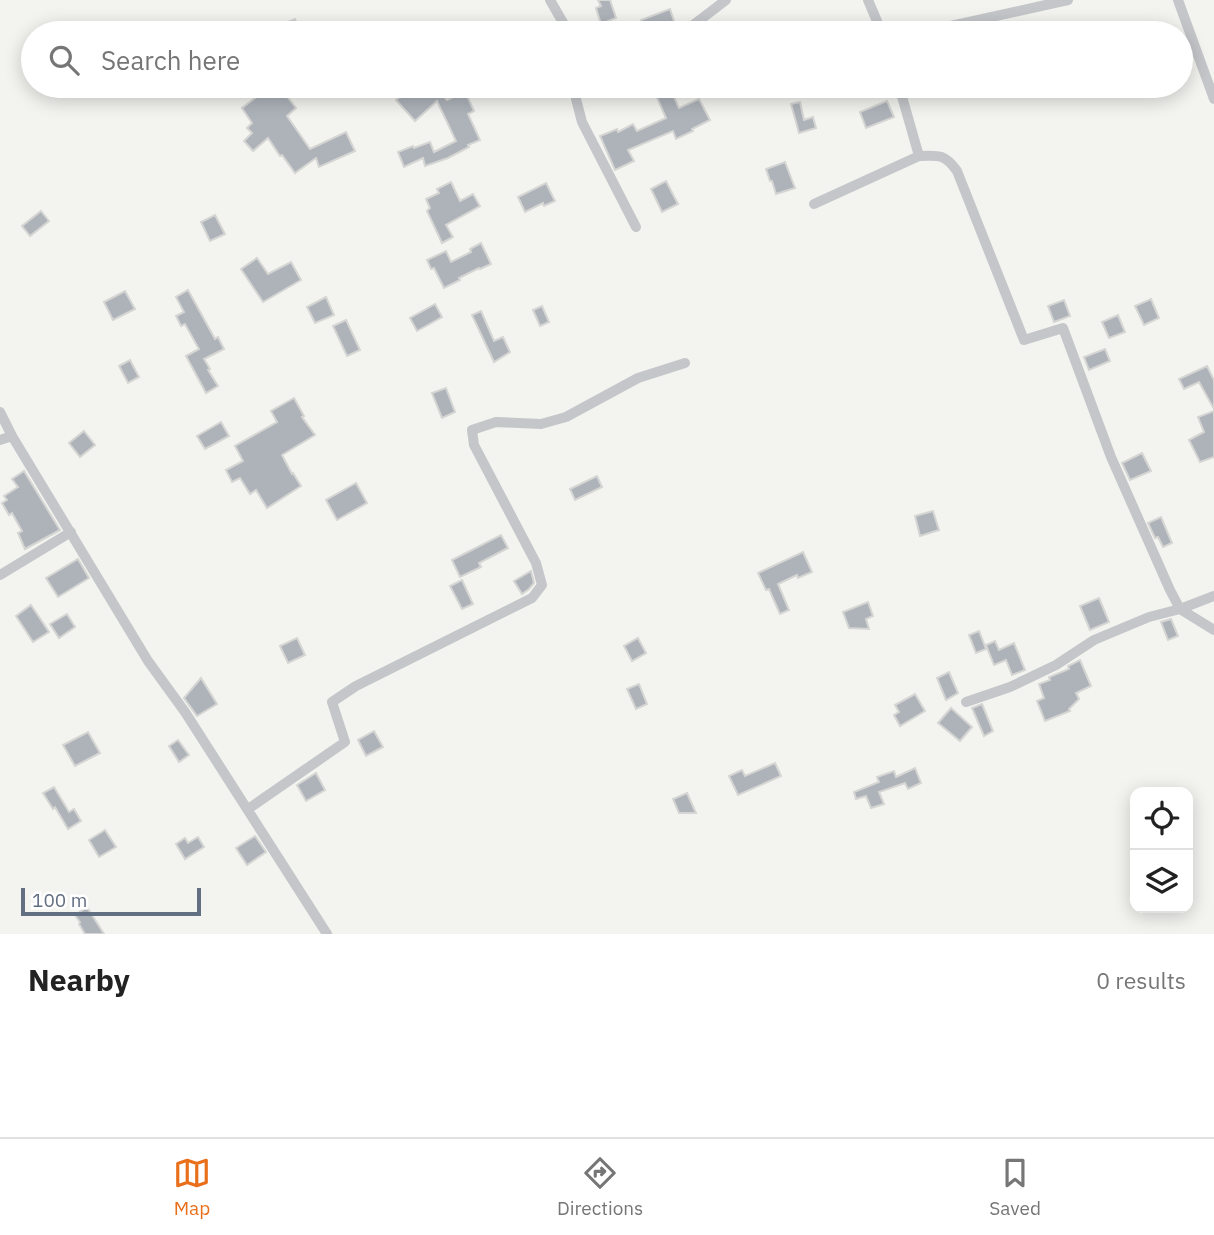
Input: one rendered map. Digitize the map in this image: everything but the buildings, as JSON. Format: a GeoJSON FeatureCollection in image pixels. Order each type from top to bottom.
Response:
{"type":"FeatureCollection","features":[{"type":"Feature","properties":{"kind":"street"},"geometry":{"type":"LineString","coordinates":[[550,0],[562,21]]}},
{"type":"Feature","properties":{"kind":"street"},"geometry":{"type":"LineString","coordinates":[[698,21],[726,0]]}},
{"type":"Feature","properties":{"kind":"street"},"geometry":{"type":"LineString","coordinates":[[868,0],[877,21]]}},
{"type":"Feature","properties":{"kind":"street"},"geometry":{"type":"LineString","coordinates":[[973,21],[1068,0]]}},
{"type":"Feature","properties":{"kind":"street"},"geometry":{"type":"LineString","coordinates":[[1178,0],[1186,21]]}},
{"type":"Feature","properties":{"kind":"street"},"geometry":{"type":"LineString","coordinates":[[1193,42],[1214,100]]}},
{"type":"Feature","properties":{"kind":"street"},"geometry":{"type":"LineString","coordinates":[[576,98],[582,122],[636,227]]}},
{"type":"Feature","properties":{"kind":"street"},"geometry":{"type":"LineString","coordinates":[[902,98],[919,156]]}},
{"type":"Feature","properties":{"kind":"street"},"geometry":{"type":"LineString","coordinates":[[814,204],[919,156],[935,155],[949,160],[957,170],[1024,340],[1063,328],[1111,457],[1170,590],[1180,609],[1214,630]]}},
{"type":"Feature","properties":{"kind":"street"},"geometry":{"type":"LineString","coordinates":[[248,809],[345,743],[332,702],[356,686],[532,597],[542,584],[536,563],[474,444],[472,430],[496,422],[541,424],[566,417],[638,379],[685,363]]}},
{"type":"Feature","properties":{"kind":"street"},"geometry":{"type":"LineString","coordinates":[[0,412],[148,661],[185,712],[327,934]]}},
{"type":"Feature","properties":{"kind":"street"},"geometry":{"type":"LineString","coordinates":[[0,440],[12,436]]}},
{"type":"Feature","properties":{"kind":"street"},"geometry":{"type":"LineString","coordinates":[[0,575],[71,532]]}},
{"type":"Feature","properties":{"kind":"street"},"geometry":{"type":"LineString","coordinates":[[966,702],[1010,687],[1056,665],[1094,639],[1149,617],[1214,596]]}}]}
